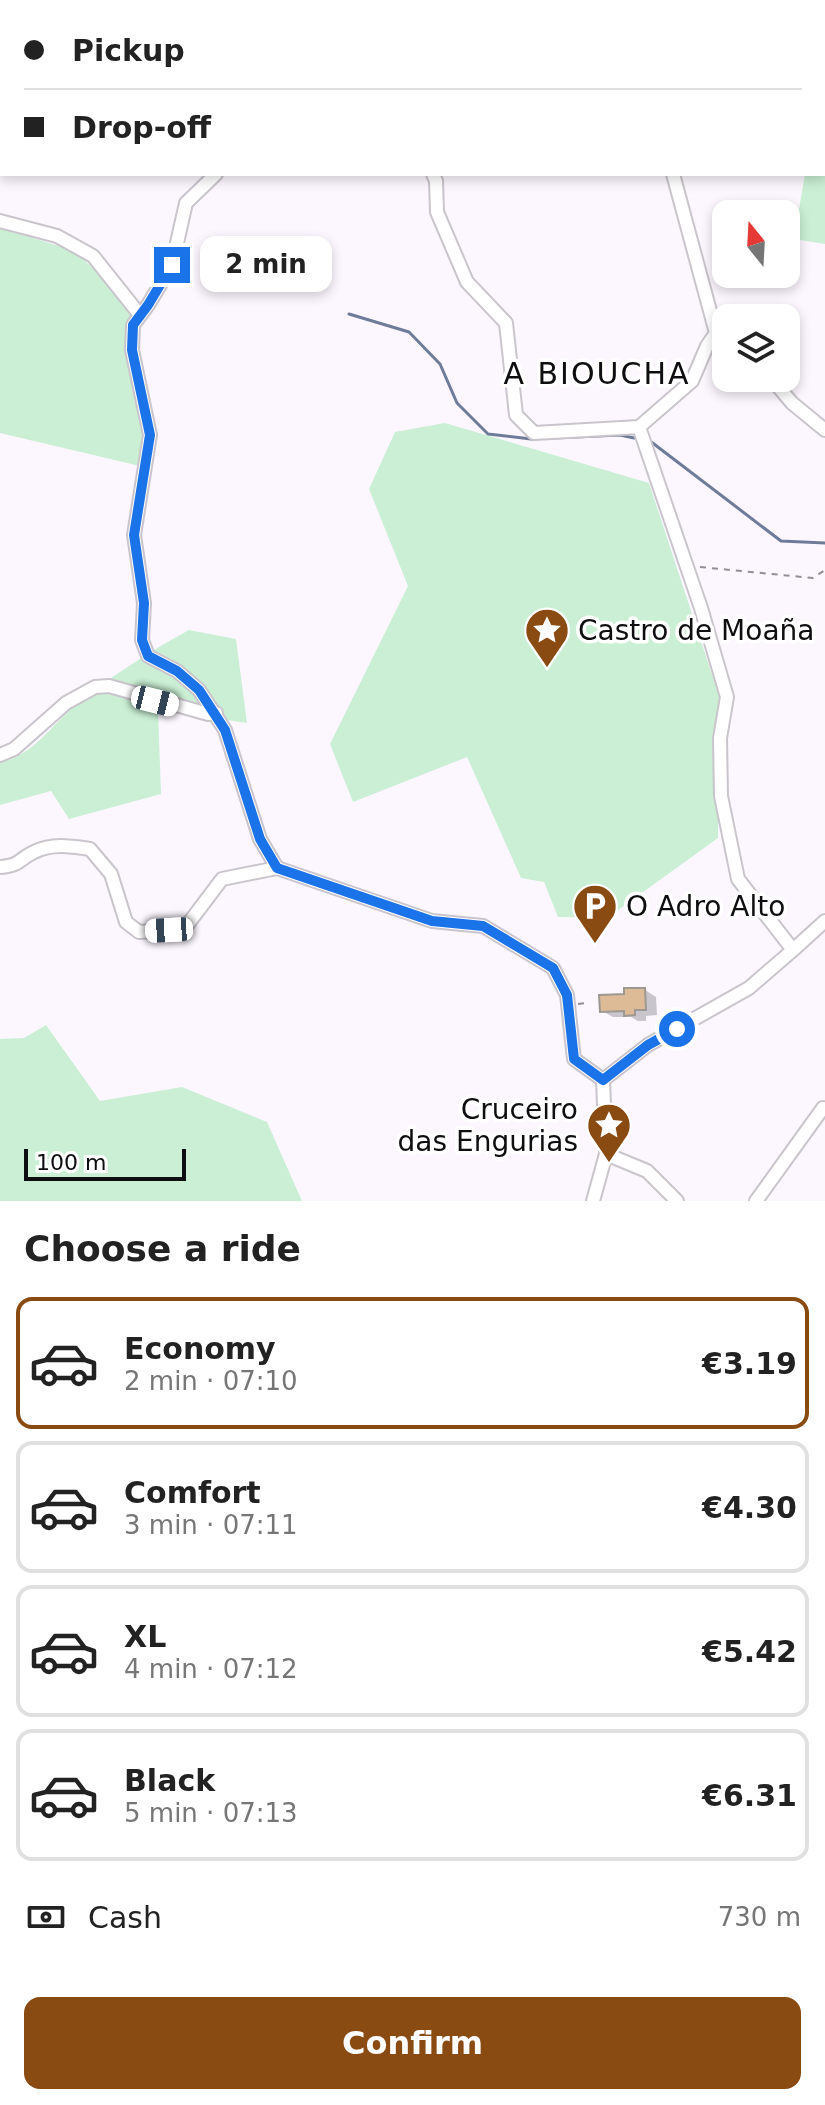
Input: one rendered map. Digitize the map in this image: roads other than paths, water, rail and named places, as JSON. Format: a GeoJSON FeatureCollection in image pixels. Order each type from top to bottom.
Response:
{"type":"FeatureCollection","features":[{"type":"Feature","properties":{"kind":"street"},"geometry":{"type":"LineString","coordinates":[[214,176],[186,203],[172,265],[133,325],[132,350],[150,435],[134,535],[144,603],[142,640],[148,656],[177,671],[199,690],[216,713],[225,730],[260,839],[277,868]]}},
{"type":"Feature","properties":{"kind":"street"},"geometry":{"type":"LineString","coordinates":[[434,176],[437,212],[467,282],[506,323],[516,415],[534,433],[639,427],[692,381],[707,346],[712,342]]}},
{"type":"Feature","properties":{"kind":"street"},"geometry":{"type":"LineString","coordinates":[[674,176],[712,306]]}},
{"type":"Feature","properties":{"kind":"street"},"geometry":{"type":"LineString","coordinates":[[0,221],[57,236],[93,256],[140,315]]}},
{"type":"Feature","properties":{"kind":"street"},"geometry":{"type":"LineString","coordinates":[[783,392],[825,430]]}},
{"type":"Feature","properties":{"kind":"street"},"geometry":{"type":"LineString","coordinates":[[639,427],[687,566],[727,697],[720,738],[721,796],[738,879],[793,950]]}},
{"type":"Feature","properties":{"kind":"street"},"geometry":{"type":"LineString","coordinates":[[0,755],[14,749],[66,703],[95,687],[109,686],[155,701],[208,714],[216,713]]}},
{"type":"Feature","properties":{"kind":"street"},"geometry":{"type":"LineString","coordinates":[[0,867],[16,866],[32,852],[59,845],[90,849],[111,874],[126,922],[139,932],[169,930],[188,924],[222,879],[277,868],[432,921],[483,926],[556,966],[567,995],[574,1059],[603,1080]]}},
{"type":"Feature","properties":{"kind":"street"},"geometry":{"type":"LineString","coordinates":[[603,1080],[648,1045],[749,988],[825,921]]}},
{"type":"Feature","properties":{"kind":"street"},"geometry":{"type":"LineString","coordinates":[[593,1201],[606,1154],[603,1080]]}},
{"type":"Feature","properties":{"kind":"street"},"geometry":{"type":"LineString","coordinates":[[756,1201],[823,1108]]}},
{"type":"Feature","properties":{"kind":"street"},"geometry":{"type":"LineString","coordinates":[[606,1154],[647,1171],[677,1201]]}},
{"type":"Feature","properties":{"kind":"waterway"},"geometry":{"type":"LineString","coordinates":[[349,314],[409,332],[440,364],[457,403],[488,434],[531,439],[620,435],[634,438]]}},
{"type":"Feature","properties":{"kind":"waterway"},"geometry":{"type":"LineString","coordinates":[[650,441],[781,541],[825,543]]}},
{"type":"Feature","properties":{"kind":"place","name":"Castro de Moaña"},"geometry":{"type":"Point","coordinates":[547,669]}},
{"type":"Feature","properties":{"kind":"place","name":"O Adro Alto"},"geometry":{"type":"Point","coordinates":[595,945]}},
{"type":"Feature","properties":{"kind":"place","name":"Cruceiro das Engurias"},"geometry":{"type":"Point","coordinates":[609,1164]}},
{"type":"Feature","properties":{"kind":"district","name":"A BIOUCHA"},"geometry":{"type":"Point","coordinates":[597,374]}}]}
